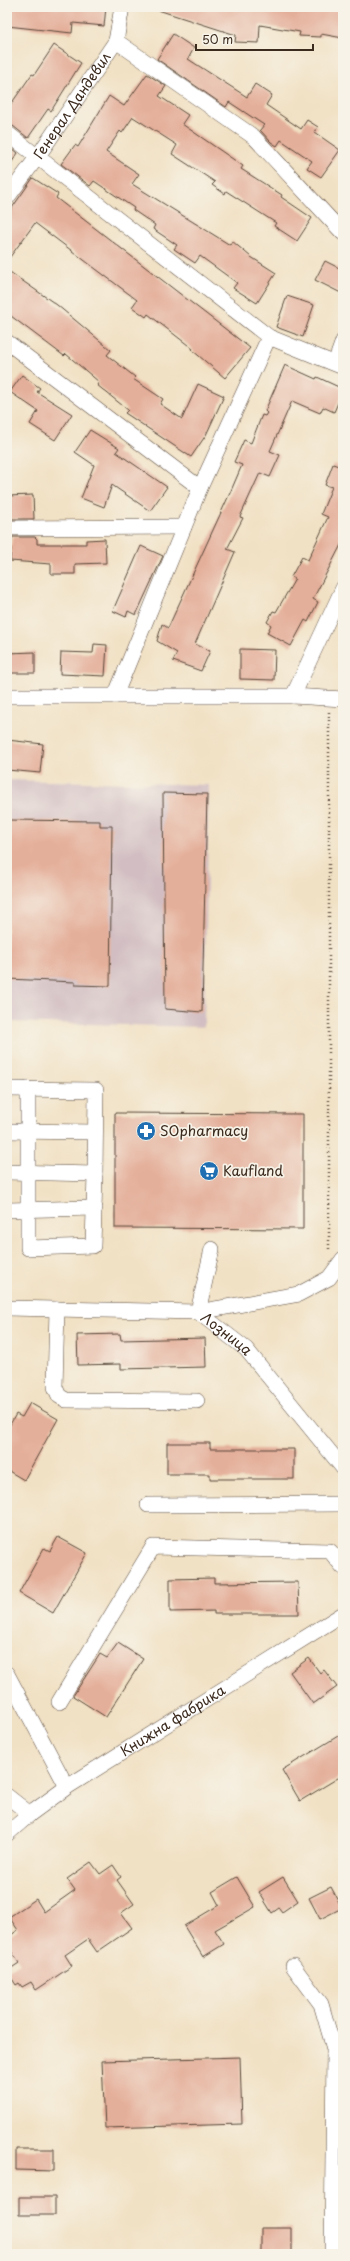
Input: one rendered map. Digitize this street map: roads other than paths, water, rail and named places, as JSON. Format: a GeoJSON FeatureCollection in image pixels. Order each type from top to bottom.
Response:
{"type":"FeatureCollection","features":[{"type":"Feature","properties":{"kind":"street","name":"Генерал Дандевил"},"geometry":{"type":"LineString","coordinates":[[7,198],[38,156],[116,41],[122,7]]}},
{"type":"Feature","properties":{"kind":"street"},"geometry":{"type":"LineString","coordinates":[[116,41],[254,137],[343,233]]}},
{"type":"Feature","properties":{"kind":"street"},"geometry":{"type":"LineString","coordinates":[[7,133],[269,337],[339,365],[343,341]]}},
{"type":"Feature","properties":{"kind":"street"},"geometry":{"type":"LineString","coordinates":[[115,696],[200,488],[269,337]]}},
{"type":"Feature","properties":{"kind":"street"},"geometry":{"type":"LineString","coordinates":[[7,342],[200,488]]}},
{"type":"Feature","properties":{"kind":"street"},"geometry":{"type":"LineString","coordinates":[[7,528],[184,527]]}},
{"type":"Feature","properties":{"kind":"street"},"geometry":{"type":"LineString","coordinates":[[293,696],[343,588]]}},
{"type":"Feature","properties":{"kind":"street"},"geometry":{"type":"LineString","coordinates":[[7,696],[293,696],[336,698]]}},
{"type":"Feature","properties":{"kind":"street"},"geometry":{"type":"LineString","coordinates":[[7,1089],[28,1089],[96,1090],[95,1208],[93,1246],[28,1248],[28,1089]]}},
{"type":"Feature","properties":{"kind":"street"},"geometry":{"type":"LineString","coordinates":[[7,1131],[95,1132]]}},
{"type":"Feature","properties":{"kind":"street"},"geometry":{"type":"LineString","coordinates":[[7,1172],[27,1171],[95,1174]]}},
{"type":"Feature","properties":{"kind":"street"},"geometry":{"type":"LineString","coordinates":[[7,1210],[95,1208]]}},
{"type":"Feature","properties":{"kind":"street"},"geometry":{"type":"LineString","coordinates":[[212,1249],[198,1312],[299,1294],[329,1278],[336,1257]]}},
{"type":"Feature","properties":{"kind":"street","name":"Лозница"},"geometry":{"type":"LineString","coordinates":[[7,1308],[198,1312],[246,1349],[343,1468]]}},
{"type":"Feature","properties":{"kind":"street"},"geometry":{"type":"LineString","coordinates":[[57,1309],[55,1387],[59,1396],[66,1400],[196,1401]]}},
{"type":"Feature","properties":{"kind":"street"},"geometry":{"type":"LineString","coordinates":[[148,1505],[343,1504]]}},
{"type":"Feature","properties":{"kind":"street"},"geometry":{"type":"LineString","coordinates":[[59,1702],[154,1547],[330,1551],[343,1567]]}},
{"type":"Feature","properties":{"kind":"street","name":"Книжна фабрика"},"geometry":{"type":"LineString","coordinates":[[7,1834],[30,1814],[67,1787],[343,1614]]}},
{"type":"Feature","properties":{"kind":"street"},"geometry":{"type":"LineString","coordinates":[[7,1674],[67,1787]]}},
{"type":"Feature","properties":{"kind":"street"},"geometry":{"type":"LineString","coordinates":[[7,1796],[30,1814]]}},
{"type":"Feature","properties":{"kind":"street"},"geometry":{"type":"LineString","coordinates":[[293,1966],[321,2004],[334,2049],[332,2254]]}},
{"type":"Feature","properties":{"kind":"place","name":"SOpharmacy"},"geometry":{"type":"Point","coordinates":[146,1131]}},
{"type":"Feature","properties":{"kind":"place","name":"Kaufland"},"geometry":{"type":"Point","coordinates":[209,1171]}}]}
